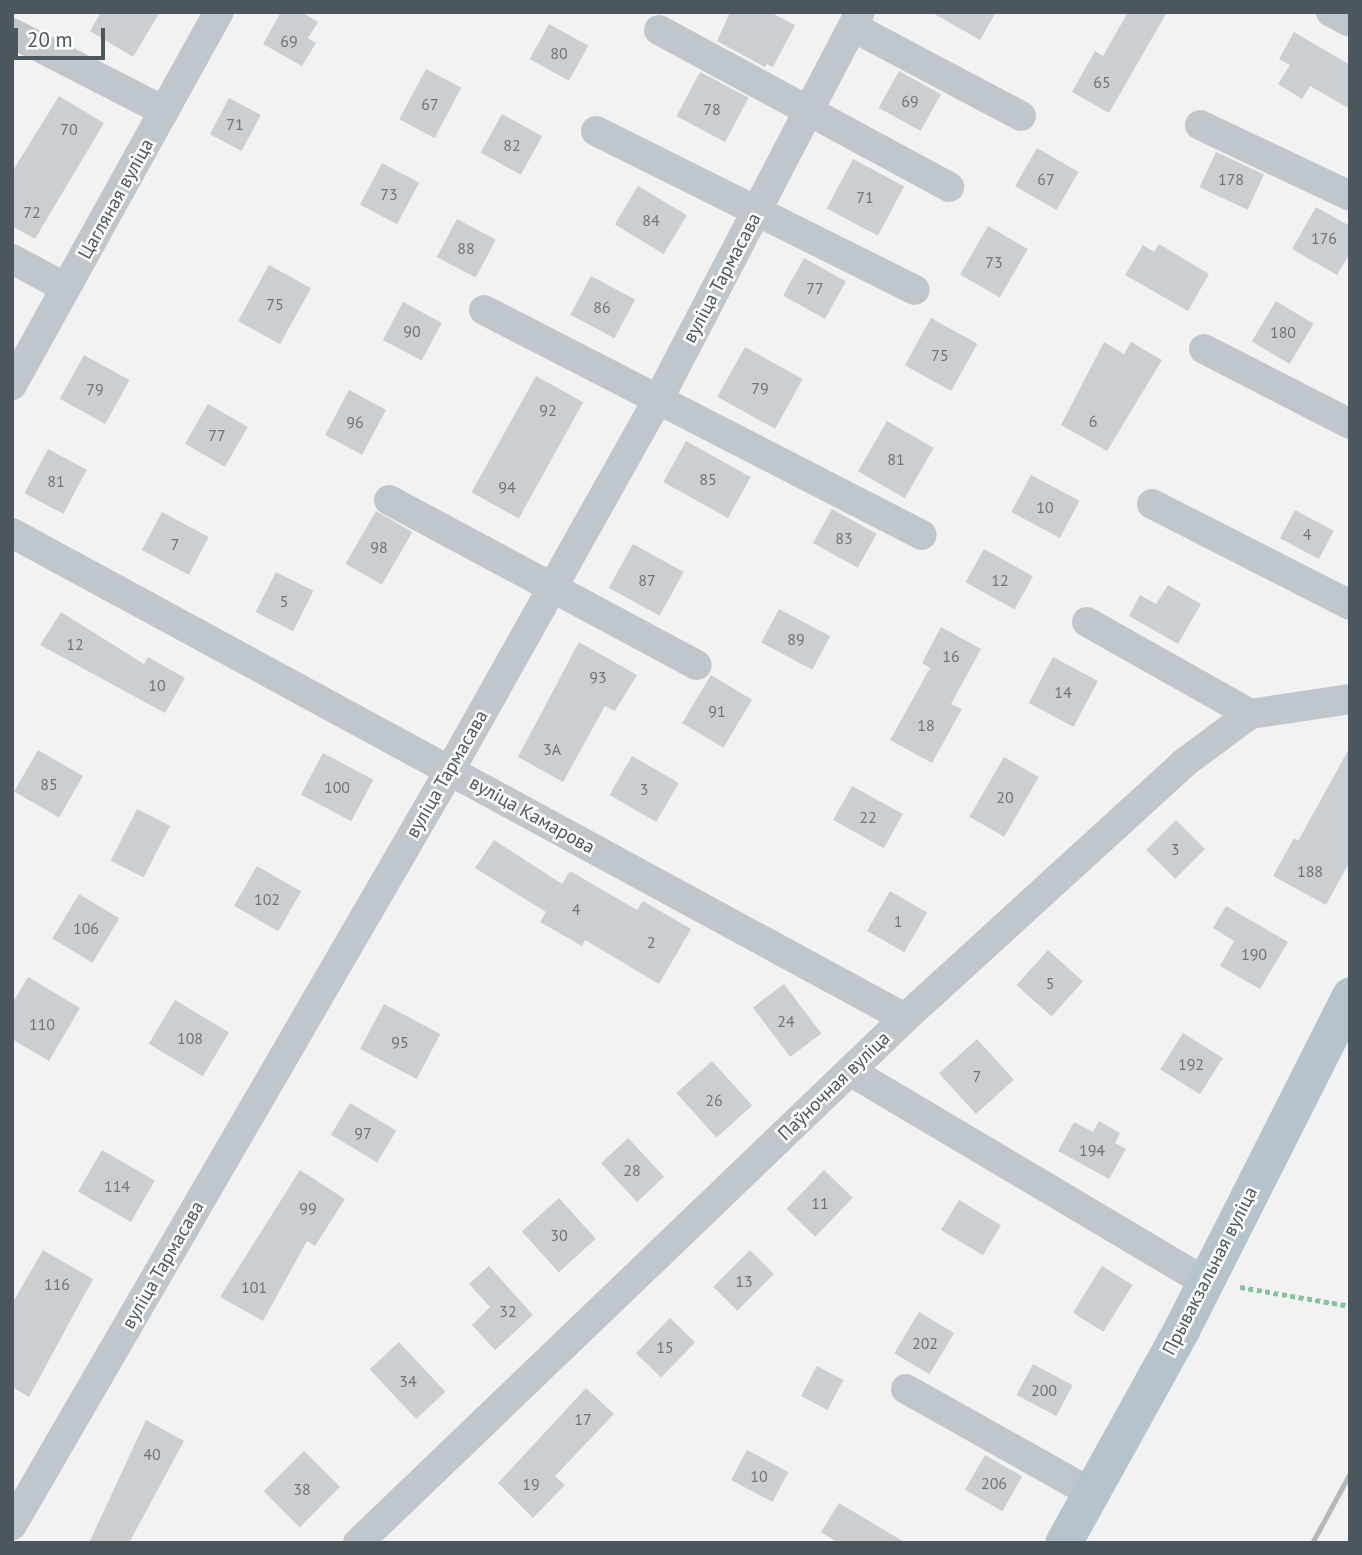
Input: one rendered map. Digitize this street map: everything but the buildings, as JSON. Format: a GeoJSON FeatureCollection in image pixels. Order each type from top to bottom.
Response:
{"type":"FeatureCollection","features":[{"type":"Feature","properties":{"kind":"main road","name":"Прывакзальная вуліца"},"geometry":{"type":"LineString","coordinates":[[1063,1543],[1204,1281],[1350,995]]}},
{"type":"Feature","properties":{"kind":"street","name":"Цагляная вуліца"},"geometry":{"type":"LineString","coordinates":[[12,385],[219,12]]}},
{"type":"Feature","properties":{"kind":"street"},"geometry":{"type":"LineString","coordinates":[[1331,12],[1350,22]]}},
{"type":"Feature","properties":{"kind":"street"},"geometry":{"type":"LineString","coordinates":[[857,19],[1021,116]]}},
{"type":"Feature","properties":{"kind":"street","name":"вуліца Тармасава"},"geometry":{"type":"LineString","coordinates":[[12,1525],[450,771],[658,400],[857,19]]}},
{"type":"Feature","properties":{"kind":"street"},"geometry":{"type":"LineString","coordinates":[[659,30],[949,187]]}},
{"type":"Feature","properties":{"kind":"street"},"geometry":{"type":"LineString","coordinates":[[12,33],[164,111]]}},
{"type":"Feature","properties":{"kind":"street"},"geometry":{"type":"LineString","coordinates":[[1200,125],[1350,196]]}},
{"type":"Feature","properties":{"kind":"street"},"geometry":{"type":"LineString","coordinates":[[596,131],[915,290]]}},
{"type":"Feature","properties":{"kind":"street"},"geometry":{"type":"LineString","coordinates":[[12,259],[66,288]]}},
{"type":"Feature","properties":{"kind":"street"},"geometry":{"type":"LineString","coordinates":[[484,310],[921,535]]}},
{"type":"Feature","properties":{"kind":"street"},"geometry":{"type":"LineString","coordinates":[[1203,349],[1350,424]]}},
{"type":"Feature","properties":{"kind":"street"},"geometry":{"type":"LineString","coordinates":[[389,500],[697,665]]}},
{"type":"Feature","properties":{"kind":"street"},"geometry":{"type":"LineString","coordinates":[[1152,504],[1350,604]]}},
{"type":"Feature","properties":{"kind":"street","name":"вуліца Камарова"},"geometry":{"type":"LineString","coordinates":[[12,533],[905,1018]]}},
{"type":"Feature","properties":{"kind":"street"},"geometry":{"type":"LineString","coordinates":[[1087,622],[1250,714]]}},
{"type":"Feature","properties":{"kind":"street","name":"Паўночная вуліца"},"geometry":{"type":"LineString","coordinates":[[358,1543],[905,1018],[1184,763],[1250,714],[1350,699]]}},
{"type":"Feature","properties":{"kind":"street"},"geometry":{"type":"LineString","coordinates":[[850,1071],[1204,1281]]}},
{"type":"Feature","properties":{"kind":"street"},"geometry":{"type":"LineString","coordinates":[[906,1389],[1091,1493]]}},
{"type":"Feature","properties":{"kind":"path"},"geometry":{"type":"LineString","coordinates":[[1204,1281],[1350,1306]]}},
{"type":"Feature","properties":{"kind":"railway"},"geometry":{"type":"LineString","coordinates":[[1312,1543],[1350,1473]]}}]}
